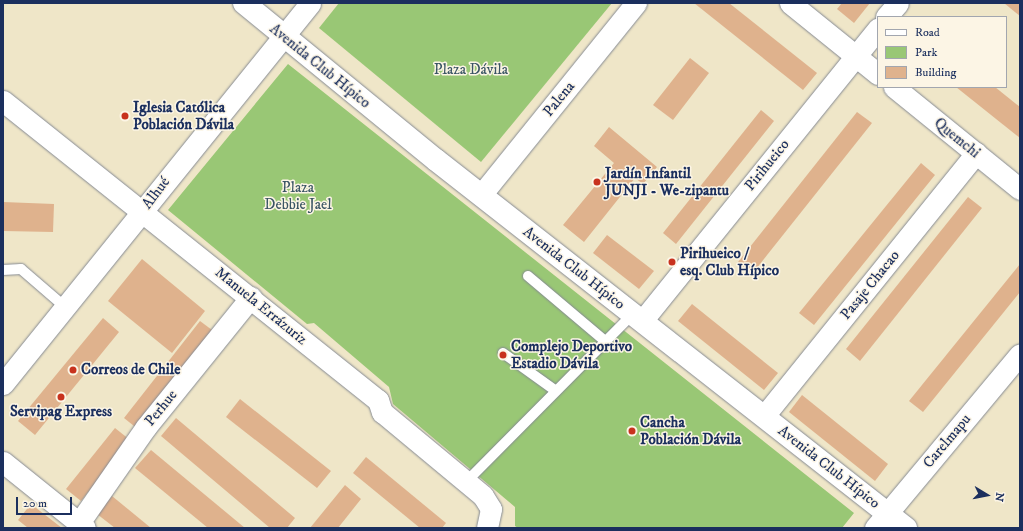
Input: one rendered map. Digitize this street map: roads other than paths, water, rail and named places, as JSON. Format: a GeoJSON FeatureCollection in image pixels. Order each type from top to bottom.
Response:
{"type":"FeatureCollection","features":[{"type":"Feature","properties":{"kind":"street","name":"Avenida Club Hípico"},"geometry":{"type":"LineString","coordinates":[[244,3],[481,195],[764,416],[881,520],[906,528]]}},
{"type":"Feature","properties":{"kind":"street","name":"Alhué"},"geometry":{"type":"LineString","coordinates":[[3,384],[310,3]]}},
{"type":"Feature","properties":{"kind":"street","name":"Palena"},"geometry":{"type":"LineString","coordinates":[[481,195],[636,3]]}},
{"type":"Feature","properties":{"kind":"street"},"geometry":{"type":"LineString","coordinates":[[790,3],[877,73]]}},
{"type":"Feature","properties":{"kind":"street"},"geometry":{"type":"LineString","coordinates":[[887,16],[898,3]]}},
{"type":"Feature","properties":{"kind":"street","name":"Pirihueico"},"geometry":{"type":"LineString","coordinates":[[637,317],[877,29]]}},
{"type":"Feature","properties":{"kind":"street","name":"Quemchi"},"geometry":{"type":"LineString","coordinates":[[895,88],[1020,189]]}},
{"type":"Feature","properties":{"kind":"street","name":"Manuela Errázuriz"},"geometry":{"type":"LineString","coordinates":[[3,101],[143,210],[378,400],[382,412],[466,482],[489,504],[491,515],[487,528]]}},
{"type":"Feature","properties":{"kind":"street","name":"Pasaje Chacao"},"geometry":{"type":"LineString","coordinates":[[764,416],[976,153]]}},
{"type":"Feature","properties":{"kind":"street","name":"Perhue"},"geometry":{"type":"LineString","coordinates":[[82,526],[146,427],[251,297]]}},
{"type":"Feature","properties":{"kind":"street","name":"Carelmapu"},"geometry":{"type":"LineString","coordinates":[[881,520],[1020,354]]}},
{"type":"Feature","properties":{"kind":"street"},"geometry":{"type":"LineString","coordinates":[[3,462],[82,526]]}},
{"type":"Feature","properties":{"kind":"lane"},"geometry":{"type":"LineString","coordinates":[[3,270],[21,269],[65,307]]}},
{"type":"Feature","properties":{"kind":"lane"},"geometry":{"type":"LineString","coordinates":[[528,276],[606,341]]}},
{"type":"Feature","properties":{"kind":"lane"},"geometry":{"type":"LineString","coordinates":[[466,482],[606,341],[637,317]]}},
{"type":"Feature","properties":{"kind":"lane"},"geometry":{"type":"LineString","coordinates":[[502,353],[556,391]]}},
{"type":"Feature","properties":{"kind":"place","name":"Iglesia Católica Población Dávila"},"geometry":{"type":"Point","coordinates":[125,116]}},
{"type":"Feature","properties":{"kind":"place","name":"Jardín Infantil JUNJI - We-zipantu"},"geometry":{"type":"Point","coordinates":[597,182]}},
{"type":"Feature","properties":{"kind":"place","name":"Pirihueico / esq. Club Hípico"},"geometry":{"type":"Point","coordinates":[672,262]}},
{"type":"Feature","properties":{"kind":"place","name":"Complejo Deportivo Estadio Dávila"},"geometry":{"type":"Point","coordinates":[503,355]}},
{"type":"Feature","properties":{"kind":"place","name":"Correos de Chile"},"geometry":{"type":"Point","coordinates":[73,370]}},
{"type":"Feature","properties":{"kind":"place","name":"Servipag Express"},"geometry":{"type":"Point","coordinates":[61,397]}},
{"type":"Feature","properties":{"kind":"place","name":"Cancha Población Dávila"},"geometry":{"type":"Point","coordinates":[632,431]}},
{"type":"Feature","properties":{"kind":"park label","name":"Plaza Dávila"},"geometry":{"type":"Point","coordinates":[471,70]}},
{"type":"Feature","properties":{"kind":"park label","name":"Plaza Debbie Jael"},"geometry":{"type":"Point","coordinates":[298,196]}}]}
